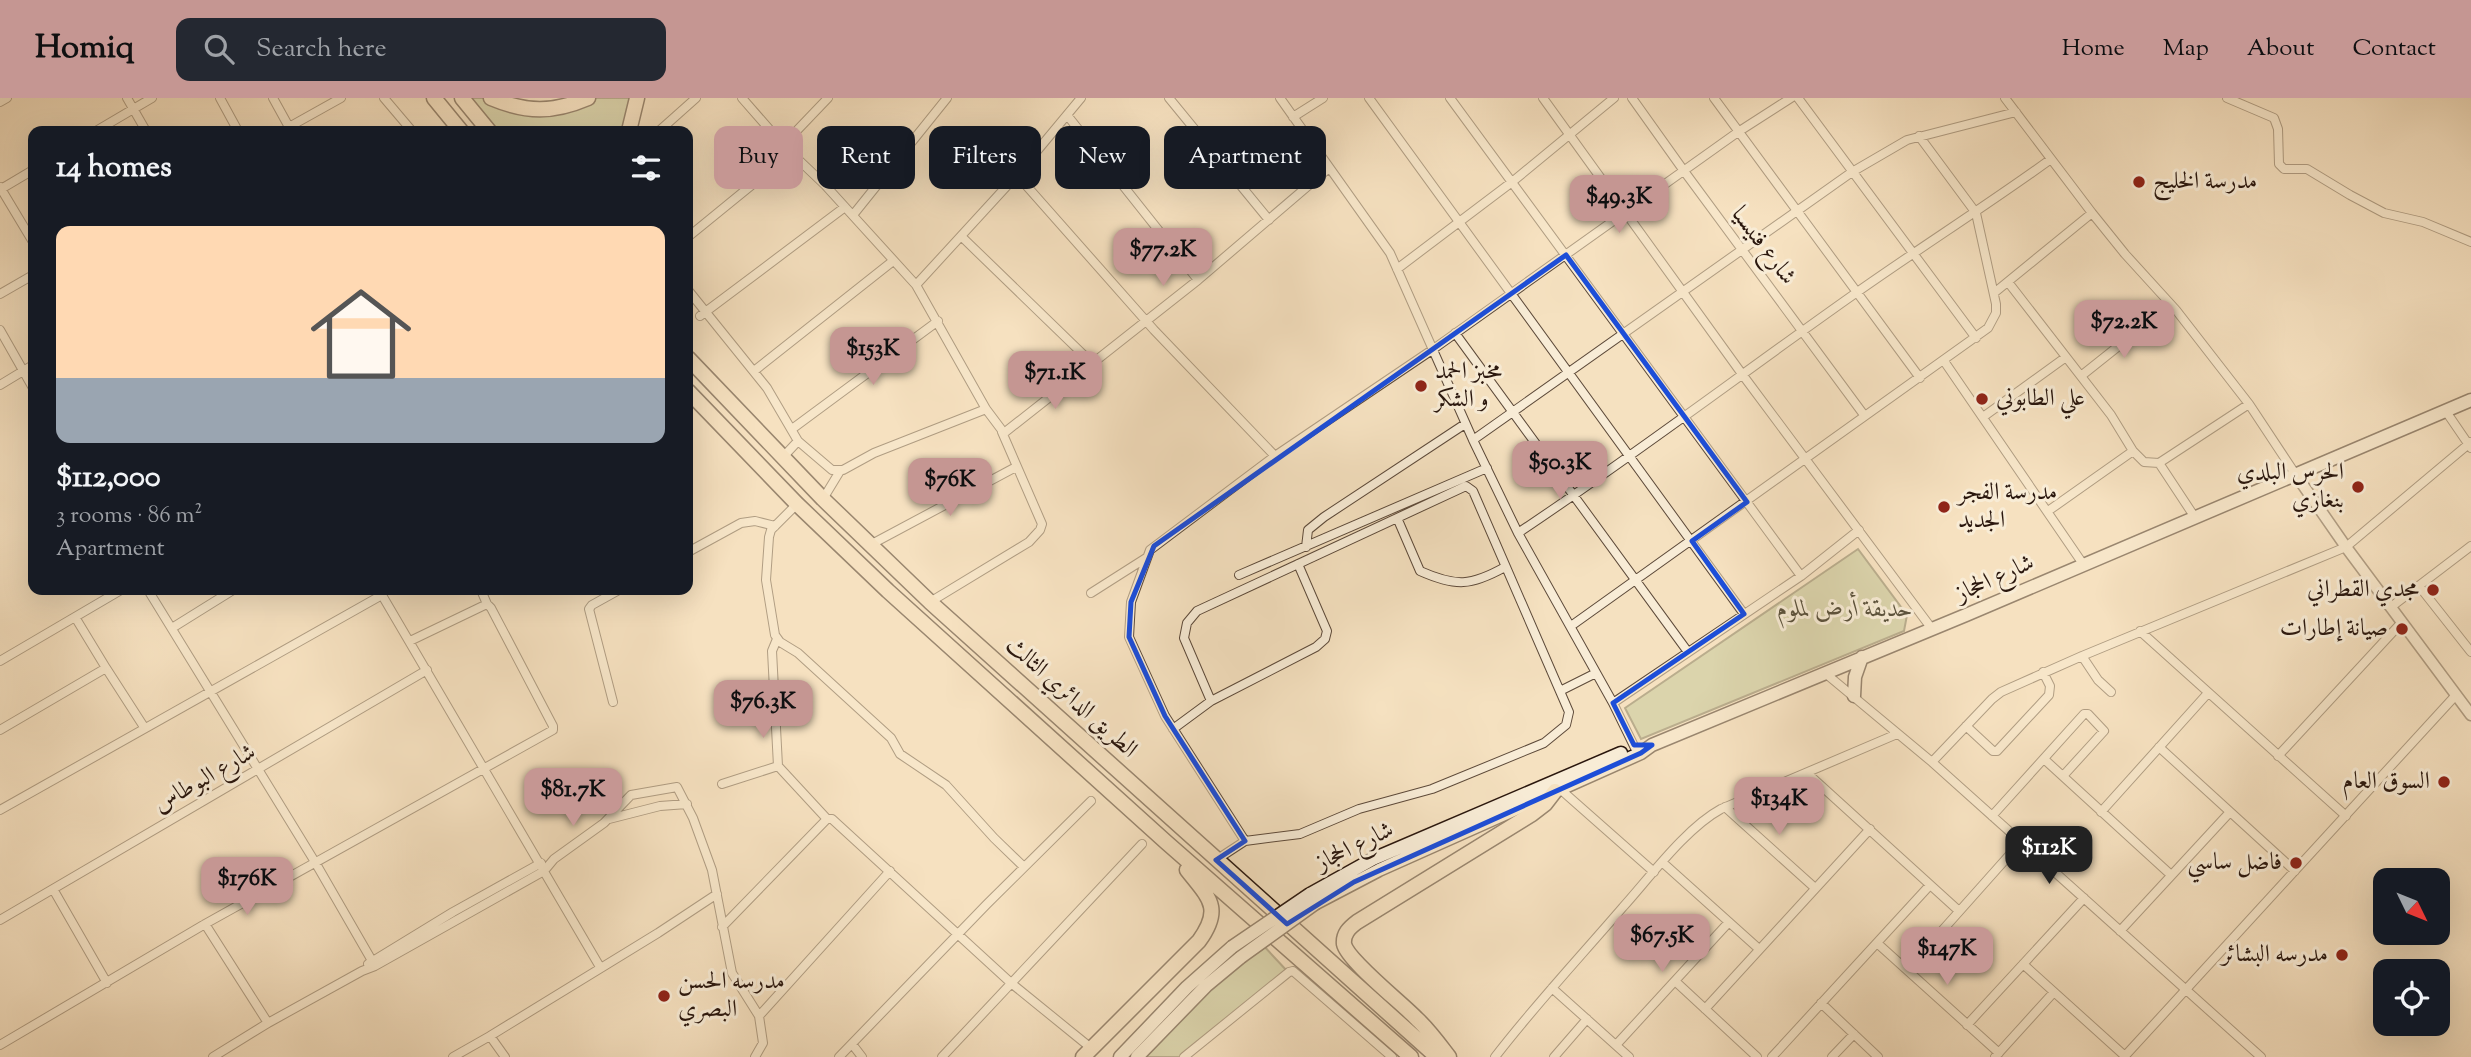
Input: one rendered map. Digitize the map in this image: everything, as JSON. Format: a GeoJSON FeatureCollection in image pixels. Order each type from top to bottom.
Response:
{"type":"FeatureCollection","features":[{"type":"Feature","properties":{"kind":"highway"},"geometry":{"type":"LineString","coordinates":[[434,98],[457,126]]}},
{"type":"Feature","properties":{"kind":"highway"},"geometry":{"type":"LineString","coordinates":[[461,98],[485,126]]}},
{"type":"Feature","properties":{"kind":"highway"},"geometry":{"type":"LineString","coordinates":[[491,98],[517,107],[544,110],[560,108],[588,98]]}},
{"type":"Feature","properties":{"kind":"highway"},"geometry":{"type":"LineString","coordinates":[[630,126],[637,98]]}},
{"type":"Feature","properties":{"kind":"highway","name":"الطريق الدائري الثالث"},"geometry":{"type":"LineString","coordinates":[[693,363],[823,499],[930,602],[1437,1057]]}},
{"type":"Feature","properties":{"kind":"highway","name":"الطريق الدائري الثالث"},"geometry":{"type":"LineString","coordinates":[[693,396],[797,504],[888,591],[1166,842],[1411,1057]]}},
{"type":"Feature","properties":{"kind":"highway"},"geometry":{"type":"LineString","coordinates":[[1449,1057],[1418,1019],[1352,958],[1344,944],[1348,928],[1532,814],[1558,790]]}},
{"type":"Feature","properties":{"kind":"highway"},"geometry":{"type":"LineString","coordinates":[[1087,1052],[1199,941],[1209,926],[1213,911],[1208,896],[1166,842]]}},
{"type":"Feature","properties":{"kind":"main road","name":"شارع الحجاز"},"geometry":{"type":"LineString","coordinates":[[1313,899],[1642,753],[1652,746],[2471,400]]}},
{"type":"Feature","properties":{"kind":"main road"},"geometry":{"type":"LineString","coordinates":[[1854,695],[1855,677],[1862,657]]}},
{"type":"Feature","properties":{"kind":"main road","name":"شارع الحجاز"},"geometry":{"type":"LineString","coordinates":[[1120,1057],[1186,987],[1373,859],[1636,748],[1652,746]]}},
{"type":"Feature","properties":{"kind":"main road","name":"شارع الحجاز"},"geometry":{"type":"LineString","coordinates":[[1137,1057],[1237,952]]}},
{"type":"Feature","properties":{"kind":"street"},"geometry":{"type":"LineString","coordinates":[[0,102],[7,98]]}},
{"type":"Feature","properties":{"kind":"street"},"geometry":{"type":"LineString","coordinates":[[127,98],[143,126]]}},
{"type":"Feature","properties":{"kind":"street"},"geometry":{"type":"LineString","coordinates":[[104,126],[152,98]]}},
{"type":"Feature","properties":{"kind":"street"},"geometry":{"type":"LineString","coordinates":[[220,98],[235,126]]}},
{"type":"Feature","properties":{"kind":"street"},"geometry":{"type":"LineString","coordinates":[[273,98],[285,126]]}},
{"type":"Feature","properties":{"kind":"street"},"geometry":{"type":"LineString","coordinates":[[291,126],[341,98]]}},
{"type":"Feature","properties":{"kind":"street"},"geometry":{"type":"LineString","coordinates":[[384,98],[408,126]]}},
{"type":"Feature","properties":{"kind":"street"},"geometry":{"type":"LineString","coordinates":[[665,126],[696,98]]}},
{"type":"Feature","properties":{"kind":"street"},"geometry":{"type":"LineString","coordinates":[[742,98],[766,126]]}},
{"type":"Feature","properties":{"kind":"street"},"geometry":{"type":"LineString","coordinates":[[801,126],[828,98]]}},
{"type":"Feature","properties":{"kind":"street"},"geometry":{"type":"LineString","coordinates":[[853,215],[947,98]]}},
{"type":"Feature","properties":{"kind":"street"},"geometry":{"type":"LineString","coordinates":[[1169,98],[1269,220]]}},
{"type":"Feature","properties":{"kind":"street"},"geometry":{"type":"LineString","coordinates":[[1280,98],[1383,242],[1465,424],[1518,533],[1614,703],[1636,748]]}},
{"type":"Feature","properties":{"kind":"street"},"geometry":{"type":"LineString","coordinates":[[1293,117],[1323,98]]}},
{"type":"Feature","properties":{"kind":"street"},"geometry":{"type":"LineString","coordinates":[[1369,98],[1744,614]]}},
{"type":"Feature","properties":{"kind":"street"},"geometry":{"type":"LineString","coordinates":[[1450,98],[1801,576]]}},
{"type":"Feature","properties":{"kind":"street"},"geometry":{"type":"LineString","coordinates":[[1544,98],[1742,374],[1932,629]]}},
{"type":"Feature","properties":{"kind":"street"},"geometry":{"type":"LineString","coordinates":[[1397,268],[1512,182],[1614,98]]}},
{"type":"Feature","properties":{"kind":"street","name":"شارع فنيسيا"},"geometry":{"type":"LineString","coordinates":[[1632,98],[1864,415]]}},
{"type":"Feature","properties":{"kind":"street"},"geometry":{"type":"LineString","coordinates":[[1714,98],[1920,378]]}},
{"type":"Feature","properties":{"kind":"street"},"geometry":{"type":"LineString","coordinates":[[1245,841],[1172,729],[1129,637],[1131,602],[1146,558],[1154,546],[1275,456],[1432,350],[1738,132],[1791,98]]}},
{"type":"Feature","properties":{"kind":"street"},"geometry":{"type":"LineString","coordinates":[[1798,98],[1976,338]]}},
{"type":"Feature","properties":{"kind":"street"},"geometry":{"type":"LineString","coordinates":[[2005,98],[2092,213],[2176,310],[2249,404],[2346,547],[2471,715]]}},
{"type":"Feature","properties":{"kind":"street"},"geometry":{"type":"LineString","coordinates":[[2227,98],[2274,118],[2278,130],[2278,160],[2284,169],[2307,169],[2384,213],[2438,227],[2471,242]]}},
{"type":"Feature","properties":{"kind":"street"},"geometry":{"type":"LineString","coordinates":[[1041,146],[1077,99]]}},
{"type":"Feature","properties":{"kind":"street"},"geometry":{"type":"LineString","coordinates":[[1473,440],[1852,172],[1886,151],[1919,136],[2016,113]]}},
{"type":"Feature","properties":{"kind":"street"},"geometry":{"type":"LineString","coordinates":[[1067,115],[1198,280]]}},
{"type":"Feature","properties":{"kind":"street"},"geometry":{"type":"LineString","coordinates":[[1571,626],[1864,415],[1976,338],[1993,321],[1996,313],[1994,293],[1976,213],[1919,136]]}},
{"type":"Feature","properties":{"kind":"street"},"geometry":{"type":"LineString","coordinates":[[1518,533],[1684,418],[1856,293],[2051,159]]}},
{"type":"Feature","properties":{"kind":"street"},"geometry":{"type":"LineString","coordinates":[[803,164],[916,285],[986,409],[1002,432],[1042,524],[1029,542],[930,602]]}},
{"type":"Feature","properties":{"kind":"street"},"geometry":{"type":"LineString","coordinates":[[1002,432],[1005,433],[1198,280],[1329,168]]}},
{"type":"Feature","properties":{"kind":"street"},"geometry":{"type":"LineString","coordinates":[[28,173],[1,188],[28,234]]}},
{"type":"Feature","properties":{"kind":"street"},"geometry":{"type":"LineString","coordinates":[[693,233],[747,189]]}},
{"type":"Feature","properties":{"kind":"street"},"geometry":{"type":"LineString","coordinates":[[916,285],[1005,189]]}},
{"type":"Feature","properties":{"kind":"street"},"geometry":{"type":"LineString","coordinates":[[1029,189],[1145,320],[1275,456]]}},
{"type":"Feature","properties":{"kind":"street"},"geometry":{"type":"LineString","coordinates":[[703,314],[845,206]]}},
{"type":"Feature","properties":{"kind":"street"},"geometry":{"type":"LineString","coordinates":[[1994,293],[2092,213]]}},
{"type":"Feature","properties":{"kind":"street"},"geometry":{"type":"LineString","coordinates":[[962,237],[1092,363]]}},
{"type":"Feature","properties":{"kind":"street"},"geometry":{"type":"LineString","coordinates":[[754,371],[893,261]]}},
{"type":"Feature","properties":{"kind":"street"},"geometry":{"type":"LineString","coordinates":[[0,294],[28,278]]}},
{"type":"Feature","properties":{"kind":"street"},"geometry":{"type":"LineString","coordinates":[[2008,282],[2111,415],[2133,451],[2144,462],[2159,463],[2249,404]]}},
{"type":"Feature","properties":{"kind":"street"},"geometry":{"type":"LineString","coordinates":[[693,298],[703,314],[754,371],[779,406],[798,440],[822,464],[840,471]]}},
{"type":"Feature","properties":{"kind":"street"},"geometry":{"type":"LineString","coordinates":[[792,429],[938,321]]}},
{"type":"Feature","properties":{"kind":"street"},"geometry":{"type":"LineString","coordinates":[[2081,376],[2150,321]]}},
{"type":"Feature","properties":{"kind":"street"},"geometry":{"type":"LineString","coordinates":[[0,330],[28,380]]}},
{"type":"Feature","properties":{"kind":"street"},"geometry":{"type":"LineString","coordinates":[[1455,333],[1688,652]]}},
{"type":"Feature","properties":{"kind":"street"},"geometry":{"type":"LineString","coordinates":[[1983,417],[2066,357]]}},
{"type":"Feature","properties":{"kind":"street"},"geometry":{"type":"LineString","coordinates":[[1944,361],[2083,564]]}},
{"type":"Feature","properties":{"kind":"street"},"geometry":{"type":"LineString","coordinates":[[0,385],[28,368]]}},
{"type":"Feature","properties":{"kind":"street"},"geometry":{"type":"LineString","coordinates":[[823,499],[840,471],[874,453],[986,409]]}},
{"type":"Feature","properties":{"kind":"street"},"geometry":{"type":"LineString","coordinates":[[1932,762],[2001,692],[2140,631],[2346,547],[2470,445],[2445,410]]}},
{"type":"Feature","properties":{"kind":"street"},"geometry":{"type":"LineString","coordinates":[[1307,547],[1308,530],[1316,523],[1465,424]]}},
{"type":"Feature","properties":{"kind":"street"},"geometry":{"type":"LineString","coordinates":[[783,457],[798,440]]}},
{"type":"Feature","properties":{"kind":"street"},"geometry":{"type":"LineString","coordinates":[[2048,511],[2133,451]]}},
{"type":"Feature","properties":{"kind":"street"},"geometry":{"type":"LineString","coordinates":[[2159,463],[2194,516]]}},
{"type":"Feature","properties":{"kind":"street"},"geometry":{"type":"LineString","coordinates":[[870,545],[1016,467]]}},
{"type":"Feature","properties":{"kind":"street"},"geometry":{"type":"LineString","coordinates":[[1239,575],[1487,468]]}},
{"type":"Feature","properties":{"kind":"street"},"geometry":{"type":"LineString","coordinates":[[1211,701],[1184,638],[1187,623],[1197,611],[1398,520],[1466,486],[1473,491],[1569,712],[1566,725],[1544,743],[1432,789],[1359,809],[1300,834],[1245,841],[1216,860]]}},
{"type":"Feature","properties":{"kind":"street"},"geometry":{"type":"LineString","coordinates":[[797,504],[775,526],[769,537],[766,580],[777,639],[793,649],[891,738],[900,754],[946,785],[1024,867]]}},
{"type":"Feature","properties":{"kind":"street"},"geometry":{"type":"LineString","coordinates":[[1398,520],[1417,566],[1425,573],[1452,583],[1484,579],[1505,567]]}},
{"type":"Feature","properties":{"kind":"street"},"geometry":{"type":"LineString","coordinates":[[693,549],[741,523],[755,521],[775,526]]}},
{"type":"Feature","properties":{"kind":"street"},"geometry":{"type":"LineString","coordinates":[[1614,703],[1801,576],[1859,530]]}},
{"type":"Feature","properties":{"kind":"street"},"geometry":{"type":"LineString","coordinates":[[2391,607],[2471,546]]}},
{"type":"Feature","properties":{"kind":"street"},"geometry":{"type":"LineString","coordinates":[[1091,593],[1146,558]]}},
{"type":"Feature","properties":{"kind":"street"},"geometry":{"type":"LineString","coordinates":[[1172,729],[1211,701],[1316,648],[1325,639],[1327,631],[1298,564]]}},
{"type":"Feature","properties":{"kind":"street"},"geometry":{"type":"LineString","coordinates":[[2419,586],[2471,652]]}},
{"type":"Feature","properties":{"kind":"street"},"geometry":{"type":"LineString","coordinates":[[0,661],[112,595]]}},
{"type":"Feature","properties":{"kind":"street"},"geometry":{"type":"LineString","coordinates":[[151,595],[315,862],[373,963]]}},
{"type":"Feature","properties":{"kind":"street"},"geometry":{"type":"LineString","coordinates":[[172,628],[225,595]]}},
{"type":"Feature","properties":{"kind":"street"},"geometry":{"type":"LineString","coordinates":[[0,810],[376,595]]}},
{"type":"Feature","properties":{"kind":"street"},"geometry":{"type":"LineString","coordinates":[[383,595],[600,967]]}},
{"type":"Feature","properties":{"kind":"street"},"geometry":{"type":"LineString","coordinates":[[0,1045],[205,924],[553,729],[483,595]]}},
{"type":"Feature","properties":{"kind":"street"},"geometry":{"type":"LineString","coordinates":[[610,595],[589,609],[613,702]]}},
{"type":"Feature","properties":{"kind":"street"},"geometry":{"type":"LineString","coordinates":[[410,641],[487,604]]}},
{"type":"Feature","properties":{"kind":"street"},"geometry":{"type":"LineString","coordinates":[[75,617],[144,727]]}},
{"type":"Feature","properties":{"kind":"street"},"geometry":{"type":"LineString","coordinates":[[2278,756],[2402,622]]}},
{"type":"Feature","properties":{"kind":"street"},"geometry":{"type":"LineString","coordinates":[[2140,631],[2346,816]]}},
{"type":"Feature","properties":{"kind":"street"},"geometry":{"type":"LineString","coordinates":[[777,639],[772,651],[778,766],[827,819],[832,819],[1087,1052]]}},
{"type":"Feature","properties":{"kind":"street"},"geometry":{"type":"LineString","coordinates":[[772,651],[793,649]]}},
{"type":"Feature","properties":{"kind":"street"},"geometry":{"type":"LineString","coordinates":[[2081,656],[2098,680],[2111,692]]}},
{"type":"Feature","properties":{"kind":"street"},"geometry":{"type":"LineString","coordinates":[[0,730],[106,668]]}},
{"type":"Feature","properties":{"kind":"street","name":"شارع البوطاس"},"geometry":{"type":"LineString","coordinates":[[0,920],[427,670]]}},
{"type":"Feature","properties":{"kind":"street"},"geometry":{"type":"LineString","coordinates":[[1966,726],[1993,751],[1997,751],[2049,695],[2050,686],[2043,672]]}},
{"type":"Feature","properties":{"kind":"street"},"geometry":{"type":"LineString","coordinates":[[1560,691],[1596,673]]}},
{"type":"Feature","properties":{"kind":"street"},"geometry":{"type":"LineString","coordinates":[[1825,673],[1932,762],[2261,1057]]}},
{"type":"Feature","properties":{"kind":"street"},"geometry":{"type":"LineString","coordinates":[[2101,812],[2208,693]]}},
{"type":"Feature","properties":{"kind":"street"},"geometry":{"type":"LineString","coordinates":[[2023,964],[2125,1057],[2456,695]]}},
{"type":"Feature","properties":{"kind":"street"},"geometry":{"type":"LineString","coordinates":[[1992,816],[2084,714],[2088,714],[2104,731],[2063,776]]}},
{"type":"Feature","properties":{"kind":"street"},"geometry":{"type":"LineString","coordinates":[[1495,1057],[1662,862],[1702,822],[1725,807],[1898,734]]}},
{"type":"Feature","properties":{"kind":"street"},"geometry":{"type":"LineString","coordinates":[[2159,747],[2295,871]]}},
{"type":"Feature","properties":{"kind":"street"},"geometry":{"type":"LineString","coordinates":[[2043,759],[2171,875]]}},
{"type":"Feature","properties":{"kind":"street"},"geometry":{"type":"LineString","coordinates":[[722,784],[778,766]]}},
{"type":"Feature","properties":{"kind":"street"},"geometry":{"type":"LineString","coordinates":[[1807,773],[1959,911]]}},
{"type":"Feature","properties":{"kind":"street"},"geometry":{"type":"LineString","coordinates":[[213,1057],[222,1055],[268,1023],[554,859],[609,819],[631,795],[677,787],[687,804],[709,861],[734,976],[759,1016],[763,1043],[755,1057]]}},
{"type":"Feature","properties":{"kind":"street"},"geometry":{"type":"LineString","coordinates":[[1558,790],[1654,872]]}},
{"type":"Feature","properties":{"kind":"street"},"geometry":{"type":"LineString","coordinates":[[839,1057],[1091,801]]}},
{"type":"Feature","properties":{"kind":"street"},"geometry":{"type":"LineString","coordinates":[[609,819],[660,806],[687,804]]}},
{"type":"Feature","properties":{"kind":"street"},"geometry":{"type":"LineString","coordinates":[[1725,807],[1815,888]]}},
{"type":"Feature","properties":{"kind":"street"},"geometry":{"type":"LineString","coordinates":[[2120,931],[2230,811]]}},
{"type":"Feature","properties":{"kind":"street"},"geometry":{"type":"LineString","coordinates":[[722,927],[827,819]]}},
{"type":"Feature","properties":{"kind":"street"},"geometry":{"type":"LineString","coordinates":[[1705,1009],[1870,829]]}},
{"type":"Feature","properties":{"kind":"street"},"geometry":{"type":"LineString","coordinates":[[1906,970],[2021,842]]}},
{"type":"Feature","properties":{"kind":"street"},"geometry":{"type":"LineString","coordinates":[[942,1057],[1142,844]]}},
{"type":"Feature","properties":{"kind":"street"},"geometry":{"type":"LineString","coordinates":[[1662,862],[1759,949]]}},
{"type":"Feature","properties":{"kind":"street"},"geometry":{"type":"LineString","coordinates":[[759,1016],[890,871]]}},
{"type":"Feature","properties":{"kind":"street"},"geometry":{"type":"LineString","coordinates":[[1772,1057],[1930,885]]}},
{"type":"Feature","properties":{"kind":"street"},"geometry":{"type":"LineString","coordinates":[[54,889],[107,983]]}},
{"type":"Feature","properties":{"kind":"street"},"geometry":{"type":"LineString","coordinates":[[453,1057],[658,933],[717,894]]}},
{"type":"Feature","properties":{"kind":"street"},"geometry":{"type":"LineString","coordinates":[[1968,1025],[2084,898]]}},
{"type":"Feature","properties":{"kind":"street"},"geometry":{"type":"LineString","coordinates":[[1616,1045],[1729,922]]}},
{"type":"Feature","properties":{"kind":"street"},"geometry":{"type":"LineString","coordinates":[[205,924],[268,1023]]}},
{"type":"Feature","properties":{"kind":"street"},"geometry":{"type":"LineString","coordinates":[[1877,943],[1968,1025],[1997,1055],[2054,992]]}},
{"type":"Feature","properties":{"kind":"street"},"geometry":{"type":"LineString","coordinates":[[1184,1057],[1293,971],[1392,1057]]}},
{"type":"Feature","properties":{"kind":"street"},"geometry":{"type":"LineString","coordinates":[[1675,981],[1757,1057]]}},
{"type":"Feature","properties":{"kind":"street"},"geometry":{"type":"LineString","coordinates":[[1552,988],[1629,1057]]}},
{"type":"Feature","properties":{"kind":"street"},"geometry":{"type":"LineString","coordinates":[[1821,1003],[1878,1057]]}},
{"type":"Feature","properties":{"kind":"street"},"geometry":{"type":"LineString","coordinates":[[1554,1057],[1587,1019]]}},
{"type":"Feature","properties":{"kind":"street"},"geometry":{"type":"LineString","coordinates":[[1832,1057],[1854,1034]]}},
{"type":"Feature","properties":{"kind":"street"},"geometry":{"type":"LineString","coordinates":[[490,1036],[505,1057]]}},
{"type":"Feature","properties":{"kind":"street"},"geometry":{"type":"LineString","coordinates":[[852,1044],[862,1057]]}},
{"type":"Feature","properties":{"kind":"highlighted area"},"geometry":{"type":"Polygon","coordinates":[[[1566,255],[1747,502],[1692,541],[1744,614],[1613,703],[1634,745],[1652,745],[1641,753],[1354,882],[1287,924],[1216,860],[1245,841],[1165,716],[1129,637],[1131,602],[1154,546],[1566,255]]]}},
{"type":"Feature","properties":{"kind":"green space"},"geometry":{"type":"Polygon","coordinates":[[[464,98],[488,98],[531,110],[593,98],[635,98],[628,126],[488,126],[464,98]]]}},
{"type":"Feature","properties":{"kind":"green space","name":"حديقة أرض لملوم"},"geometry":{"type":"Polygon","coordinates":[[[1858,549],[1907,615],[1904,631],[1641,739],[1625,708],[1858,549]]]}},
{"type":"Feature","properties":{"kind":"green space"},"geometry":{"type":"Polygon","coordinates":[[[1261,943],[1288,972],[1184,1057],[1138,1057],[1261,943]]]}},
{"type":"Feature","properties":{"kind":"place","name":"مدرسة الخليج"},"geometry":{"type":"Point","coordinates":[2139,182]}},
{"type":"Feature","properties":{"kind":"place","name":"مخبز الحمد و الشكر"},"geometry":{"type":"Point","coordinates":[1421,386]}},
{"type":"Feature","properties":{"kind":"place","name":"علي الطابوني"},"geometry":{"type":"Point","coordinates":[1982,399]}},
{"type":"Feature","properties":{"kind":"place","name":"الحرس البلدي بنغازي"},"geometry":{"type":"Point","coordinates":[2358,487]}},
{"type":"Feature","properties":{"kind":"place","name":"مدرسة الفجر الجديد"},"geometry":{"type":"Point","coordinates":[1944,507]}},
{"type":"Feature","properties":{"kind":"place","name":"مجدي القطراني"},"geometry":{"type":"Point","coordinates":[2433,590]}},
{"type":"Feature","properties":{"kind":"place","name":"صيانة إطارات"},"geometry":{"type":"Point","coordinates":[2402,629]}},
{"type":"Feature","properties":{"kind":"place","name":"السوق العام"},"geometry":{"type":"Point","coordinates":[2444,782]}},
{"type":"Feature","properties":{"kind":"place","name":"فاضل ساسي"},"geometry":{"type":"Point","coordinates":[2296,863]}},
{"type":"Feature","properties":{"kind":"place","name":"مدرسه البشائر"},"geometry":{"type":"Point","coordinates":[2342,955]}},
{"type":"Feature","properties":{"kind":"place","name":"مدرسه الحسن البصري"},"geometry":{"type":"Point","coordinates":[664,996]}}]}
